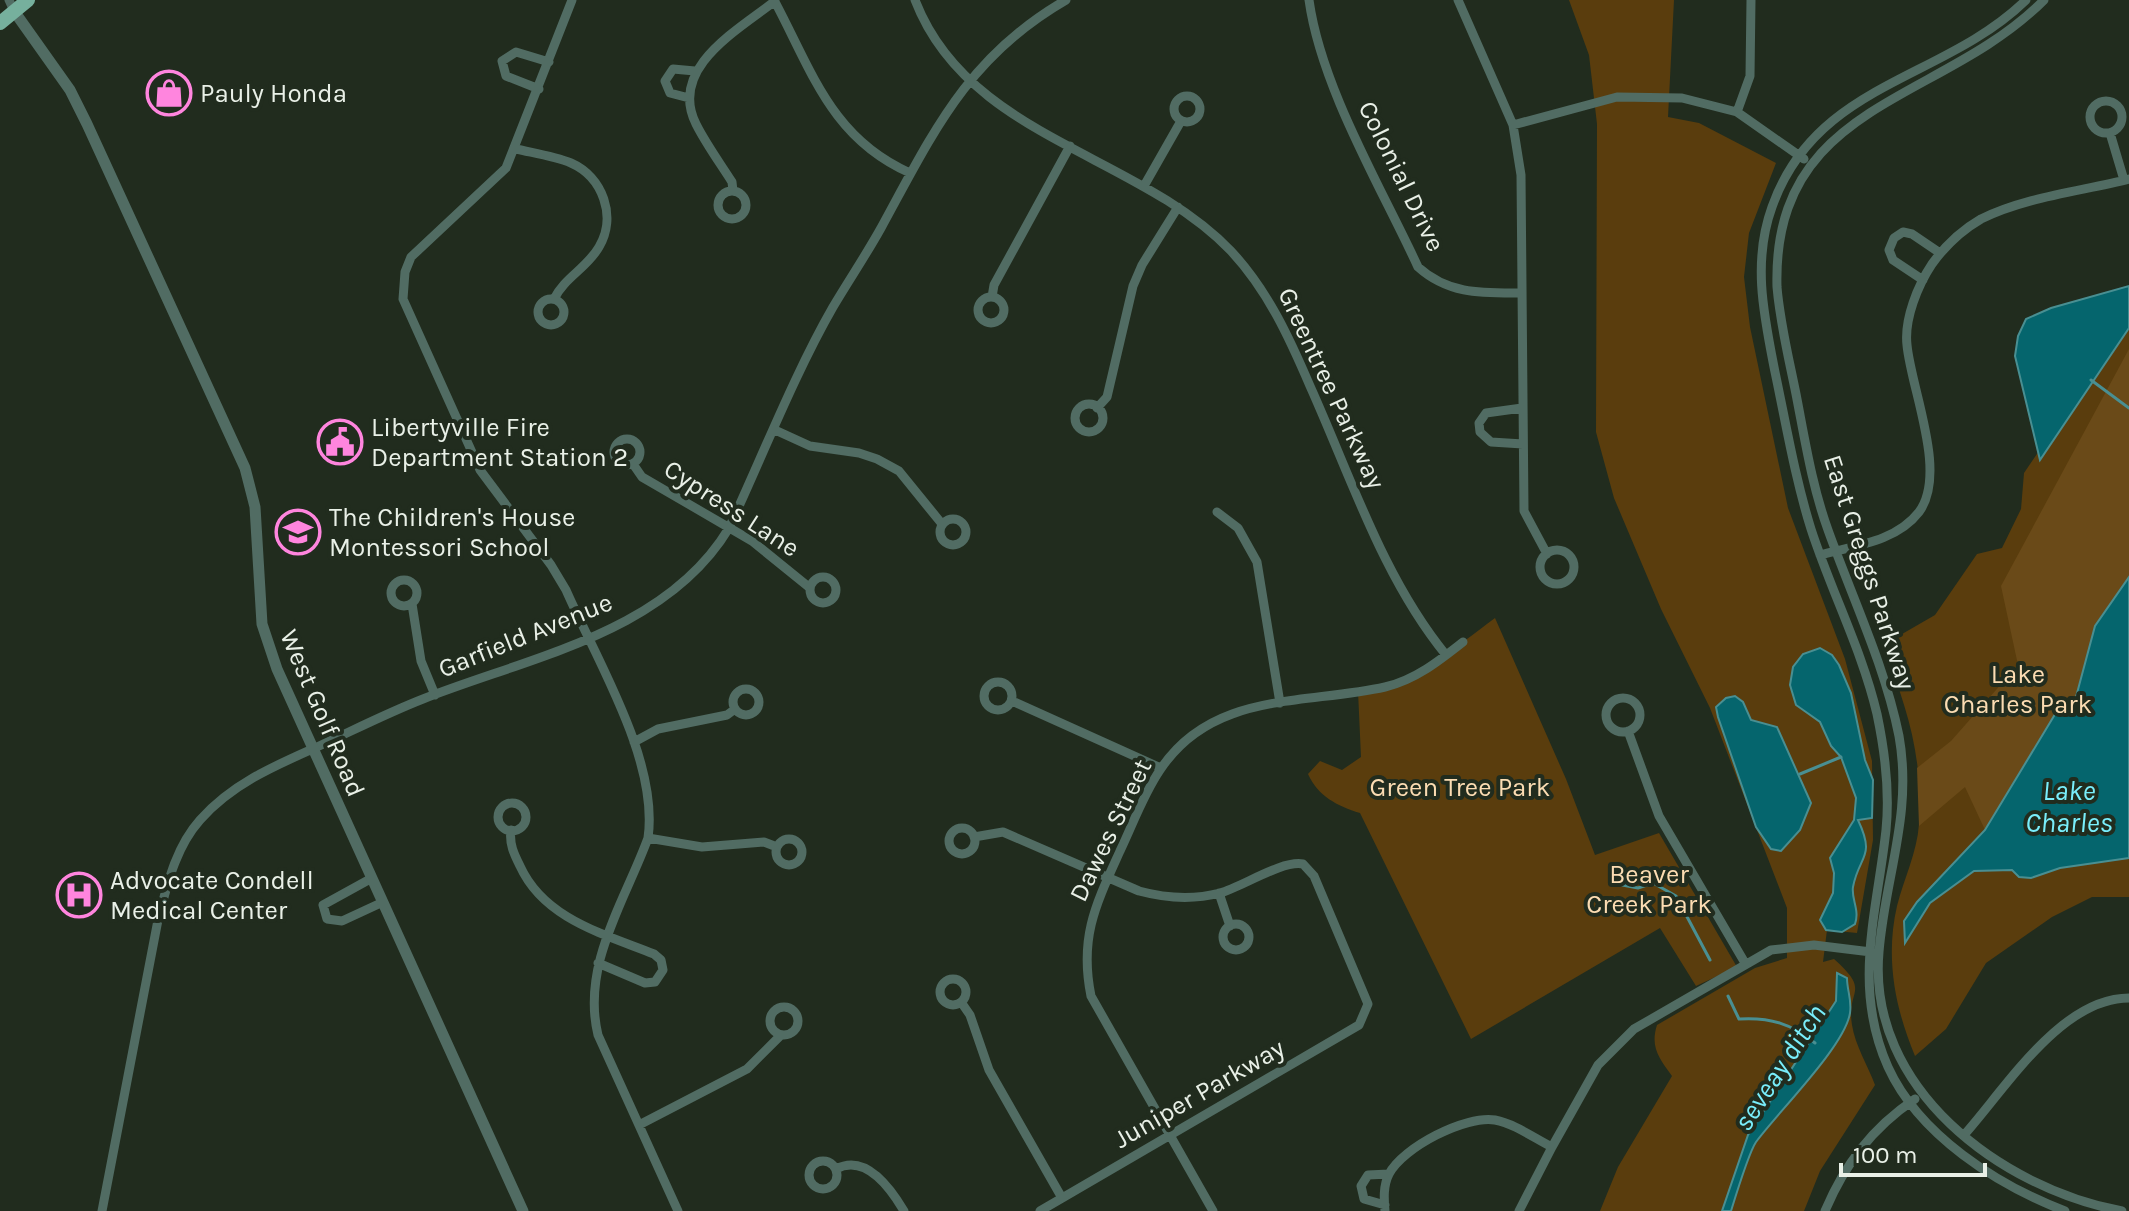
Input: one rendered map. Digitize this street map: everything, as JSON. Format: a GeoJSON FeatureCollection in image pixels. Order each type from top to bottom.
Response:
{"type":"FeatureCollection","features":[{"type":"Feature","properties":{"kind":"main road"},"geometry":{"type":"LineString","coordinates":[[0,23],[12,6],[28,0]]}},
{"type":"Feature","properties":{"kind":"street"},"geometry":{"type":"LineString","coordinates":[[572,0],[516,149],[496,180],[411,257],[405,272],[403,299],[480,470],[551,565],[634,742],[651,799],[648,838],[608,935],[592,990],[598,1035],[678,1211]]}},
{"type":"Feature","properties":{"kind":"street"},"geometry":{"type":"LineString","coordinates":[[733,191],[732,182],[695,122],[689,98],[695,71],[703,60],[775,0],[842,124],[864,148],[910,173]]}},
{"type":"Feature","properties":{"kind":"street","name":"Greentree Parkway"},"geometry":{"type":"LineString","coordinates":[[915,0],[939,46],[971,81],[1026,123],[1178,207],[1231,252],[1271,302],[1404,598],[1446,655]]}},
{"type":"Feature","properties":{"kind":"street","name":"Garfield Avenue"},"geometry":{"type":"LineString","coordinates":[[102,1211],[158,920],[181,850],[198,822],[245,781],[435,695],[587,639],[637,613],[689,578],[715,550],[729,528],[833,308],[937,123],[1012,38],[1066,0]]}},
{"type":"Feature","properties":{"kind":"street","name":"Colonial Drive"},"geometry":{"type":"LineString","coordinates":[[1309,0],[1313,27],[1349,120],[1418,267],[1434,282],[1466,292],[1522,293]]}},
{"type":"Feature","properties":{"kind":"street"},"geometry":{"type":"LineString","coordinates":[[1458,0],[1513,125],[1521,175],[1524,511],[1547,554]]}},
{"type":"Feature","properties":{"kind":"street"},"geometry":{"type":"LineString","coordinates":[[1737,112],[1750,76],[1751,0]]}},
{"type":"Feature","properties":{"kind":"street","name":"East Greggs Parkway"},"geometry":{"type":"LineString","coordinates":[[2026,0],[1973,38],[1859,100],[1824,126],[1799,155],[1781,185],[1765,229],[1761,255],[1761,297],[1791,450],[1820,555],[1866,675],[1884,754],[1886,830],[1867,951],[1870,1008],[1877,1039],[1888,1068],[1910,1102],[1947,1142],[1990,1173],[2065,1211]]}},
{"type":"Feature","properties":{"kind":"street","name":"East Greggs Parkway"},"geometry":{"type":"LineString","coordinates":[[2044,0],[2000,39],[1857,119],[1810,163],[1784,215],[1779,237],[1777,287],[1811,471],[1836,551],[1889,697],[1902,769],[1902,828],[1879,953],[1890,1035],[1908,1077],[1921,1095],[1998,1161],[2051,1190],[2122,1211]]}},
{"type":"Feature","properties":{"kind":"street","name":"West Golf Road"},"geometry":{"type":"LineString","coordinates":[[12,6],[70,90],[245,468],[255,507],[262,624],[314,749],[523,1211]]}},
{"type":"Feature","properties":{"kind":"street"},"geometry":{"type":"LineString","coordinates":[[539,89],[506,76],[502,61],[516,52],[549,62]]}},
{"type":"Feature","properties":{"kind":"street"},"geometry":{"type":"LineString","coordinates":[[689,98],[670,93],[665,81],[673,69],[695,71]]}},
{"type":"Feature","properties":{"kind":"street"},"geometry":{"type":"LineString","coordinates":[[1513,125],[1617,97],[1644,94],[1682,98],[1737,112],[1810,163]]}},
{"type":"Feature","properties":{"kind":"street"},"geometry":{"type":"LineString","coordinates":[[1144,186],[1181,121]]}},
{"type":"Feature","properties":{"kind":"street"},"geometry":{"type":"LineString","coordinates":[[1820,555],[1883,538],[1901,528],[1919,512],[1927,496],[1928,452],[1906,343],[1909,320],[1923,280],[1940,253],[1959,234],[1993,215],[2126,180],[2110,133]]}},
{"type":"Feature","properties":{"kind":"street"},"geometry":{"type":"LineString","coordinates":[[992,297],[994,285],[1070,146]]}},
{"type":"Feature","properties":{"kind":"street"},"geometry":{"type":"LineString","coordinates":[[516,149],[570,162],[584,171],[603,195],[607,210],[607,228],[598,249],[560,287],[554,299]]}},
{"type":"Feature","properties":{"kind":"street"},"geometry":{"type":"LineString","coordinates":[[1097,408],[1107,397],[1137,275],[1178,207]]}},
{"type":"Feature","properties":{"kind":"street"},"geometry":{"type":"LineString","coordinates":[[1923,280],[1893,260],[1889,250],[1894,238],[1903,232],[1912,234],[1940,253]]}},
{"type":"Feature","properties":{"kind":"street"},"geometry":{"type":"LineString","coordinates":[[1522,408],[1486,413],[1479,423],[1480,432],[1491,442],[1523,444]]}},
{"type":"Feature","properties":{"kind":"street"},"geometry":{"type":"LineString","coordinates":[[775,430],[810,446],[877,459],[907,479],[942,524]]}},
{"type":"Feature","properties":{"kind":"street","name":"Cypress Lane"},"geometry":{"type":"LineString","coordinates":[[633,464],[642,477],[777,559],[810,588]]}},
{"type":"Feature","properties":{"kind":"street"},"geometry":{"type":"LineString","coordinates":[[1217,512],[1238,528],[1257,562],[1280,703]]}},
{"type":"Feature","properties":{"kind":"street"},"geometry":{"type":"LineString","coordinates":[[412,604],[421,661],[435,695]]}},
{"type":"Feature","properties":{"kind":"street","name":"Dawes Street"},"geometry":{"type":"LineString","coordinates":[[1213,1211],[1091,996],[1084,955],[1088,931],[1108,878],[1161,768],[1181,745],[1215,720],[1240,709],[1386,687],[1422,673],[1463,642]]}},
{"type":"Feature","properties":{"kind":"street"},"geometry":{"type":"LineString","coordinates":[[1012,701],[1161,768]]}},
{"type":"Feature","properties":{"kind":"street"},"geometry":{"type":"LineString","coordinates":[[634,742],[658,729],[727,715],[735,709]]}},
{"type":"Feature","properties":{"kind":"street"},"geometry":{"type":"LineString","coordinates":[[1628,731],[1663,823],[1745,963]]}},
{"type":"Feature","properties":{"kind":"street"},"geometry":{"type":"LineString","coordinates":[[511,830],[510,844],[529,885],[541,900],[557,912],[658,957],[663,965],[662,975],[655,982],[645,983],[598,963]]}},
{"type":"Feature","properties":{"kind":"street"},"geometry":{"type":"LineString","coordinates":[[974,837],[1003,832],[1108,878],[1162,897],[1219,893],[1230,926]]}},
{"type":"Feature","properties":{"kind":"street"},"geometry":{"type":"LineString","coordinates":[[648,838],[702,847],[735,847],[764,842],[777,847]]}},
{"type":"Feature","properties":{"kind":"street","name":"Juniper Parkway"},"geometry":{"type":"LineString","coordinates":[[1040,1211],[1359,1025],[1368,1004],[1309,869],[1296,863],[1219,893]]}},
{"type":"Feature","properties":{"kind":"street"},"geometry":{"type":"LineString","coordinates":[[372,878],[331,898],[323,905],[324,912],[334,922],[342,921],[383,902]]}},
{"type":"Feature","properties":{"kind":"street"},"geometry":{"type":"LineString","coordinates":[[1519,1211],[1598,1065],[1620,1039],[1771,950],[1795,945],[1879,953]]}},
{"type":"Feature","properties":{"kind":"street"},"geometry":{"type":"LineString","coordinates":[[1964,1135],[2054,1033],[2077,1012],[2109,1000],[2129,998]]}},
{"type":"Feature","properties":{"kind":"street"},"geometry":{"type":"LineString","coordinates":[[961,1002],[970,1015],[989,1070],[1062,1198]]}},
{"type":"Feature","properties":{"kind":"street"},"geometry":{"type":"LineString","coordinates":[[639,1125],[747,1069],[781,1035]]}},
{"type":"Feature","properties":{"kind":"street"},"geometry":{"type":"LineString","coordinates":[[1825,1211],[1856,1152],[1882,1124],[1921,1095]]}},
{"type":"Feature","properties":{"kind":"street"},"geometry":{"type":"LineString","coordinates":[[1389,1174],[1368,1175],[1361,1186],[1364,1199],[1385,1208],[1389,1174],[1408,1153],[1473,1120],[1506,1123],[1552,1147]]}},
{"type":"Feature","properties":{"kind":"street"},"geometry":{"type":"LineString","coordinates":[[836,1169],[855,1166],[868,1170],[884,1181],[904,1211]]}},
{"type":"Feature","properties":{"kind":"green space"},"geometry":{"type":"Polygon","coordinates":[[[1569,0],[1674,0],[1668,117],[1699,123],[1776,163],[1749,233],[1744,277],[1750,327],[1788,508],[1845,659],[1872,761],[1873,840],[1857,933],[1827,930],[1823,962],[1834,959],[1855,985],[1852,1025],[1875,1085],[1820,1171],[1804,1211],[1600,1211],[1618,1167],[1672,1076],[1655,1046],[1657,1025],[1755,968],[1787,958],[1787,908],[1710,708],[1661,609],[1614,498],[1596,432],[1597,124],[1589,55],[1569,0]]]}},
{"type":"Feature","properties":{"kind":"green space","name":"Lake Charles Park"},"geometry":{"type":"Polygon","coordinates":[[[2129,318],[2129,897],[2092,897],[2052,917],[1986,963],[1946,1029],[1915,1056],[1897,1001],[1892,945],[1897,906],[1918,835],[1920,799],[1912,732],[1883,645],[1935,615],[1977,554],[2002,548],[2021,509],[2024,473],[2129,318]]]}},
{"type":"Feature","properties":{"kind":"green space","name":"Lake Charles Park"},"geometry":{"type":"Polygon","coordinates":[[[2129,349],[2129,577],[2095,626],[2076,697],[2057,711],[1985,830],[1965,787],[1919,826],[1917,768],[1951,741],[2018,665],[2001,586],[2129,349]]]}},
{"type":"Feature","properties":{"kind":"green space","name":"Green Tree Park"},"geometry":{"type":"Polygon","coordinates":[[[1495,618],[1566,779],[1595,855],[1659,833],[1737,967],[1696,986],[1660,928],[1471,1039],[1360,813],[1329,799],[1308,774],[1320,761],[1342,770],[1361,757],[1358,691],[1395,681],[1430,664],[1495,618]]]}},
{"type":"Feature","properties":{"kind":"water"},"geometry":{"type":"Polygon","coordinates":[[[2129,286],[2129,328],[2040,460],[2015,356],[2018,336],[2026,319],[2051,308],[2129,286]]]}},
{"type":"Feature","properties":{"kind":"water","name":"Lake Charles"},"geometry":{"type":"Polygon","coordinates":[[[2129,577],[2129,858],[2060,868],[2031,878],[2019,877],[2012,870],[1974,871],[1930,903],[1905,943],[1904,921],[1917,902],[1985,830],[2057,711],[2076,697],[2095,626],[2129,577]]]}},
{"type":"Feature","properties":{"kind":"water"},"geometry":{"type":"Polygon","coordinates":[[[1820,648],[1832,655],[1839,665],[1851,693],[1865,760],[1873,780],[1872,818],[1858,820],[1866,849],[1853,887],[1855,924],[1842,932],[1826,930],[1820,920],[1833,893],[1834,873],[1830,858],[1854,820],[1856,798],[1841,757],[1831,746],[1820,722],[1796,705],[1790,685],[1793,667],[1803,654],[1820,648]]]}},
{"type":"Feature","properties":{"kind":"water"},"geometry":{"type":"Polygon","coordinates":[[[1735,696],[1743,702],[1751,720],[1777,727],[1811,803],[1800,830],[1781,851],[1771,849],[1756,827],[1718,717],[1716,707],[1726,698],[1735,696]]]}},
{"type":"Feature","properties":{"kind":"water"},"geometry":{"type":"Polygon","coordinates":[[[1837,973],[1847,978],[1850,1013],[1845,1027],[1824,1060],[1756,1142],[1731,1211],[1722,1211],[1748,1135],[1836,1001],[1837,973]]]}},
{"type":"Feature","properties":{"kind":"waterway"},"geometry":{"type":"LineString","coordinates":[[2091,380],[2129,408]]}},
{"type":"Feature","properties":{"kind":"waterway"},"geometry":{"type":"LineString","coordinates":[[1800,774],[1841,757]]}},
{"type":"Feature","properties":{"kind":"waterway"},"geometry":{"type":"LineString","coordinates":[[1612,883],[1638,888],[1653,883],[1676,896],[1710,960]]}},
{"type":"Feature","properties":{"kind":"waterway","name":"seveay ditch"},"geometry":{"type":"LineString","coordinates":[[1728,996],[1739,1019],[1780,1023],[1815,1043]]}},
{"type":"Feature","properties":{"kind":"place","name":"Pauly Honda"},"geometry":{"type":"Point","coordinates":[169,93]}},
{"type":"Feature","properties":{"kind":"place","name":"Libertyville Fire Department Station 2"},"geometry":{"type":"Point","coordinates":[340,442]}},
{"type":"Feature","properties":{"kind":"place","name":"The Children's House Montessori School"},"geometry":{"type":"Point","coordinates":[298,532]}},
{"type":"Feature","properties":{"kind":"place","name":"Advocate Condell Medical Center"},"geometry":{"type":"Point","coordinates":[79,895]}},
{"type":"Feature","properties":{"kind":"park label","name":"Beaver Creek Park"},"geometry":{"type":"Point","coordinates":[1649,889]}}]}
